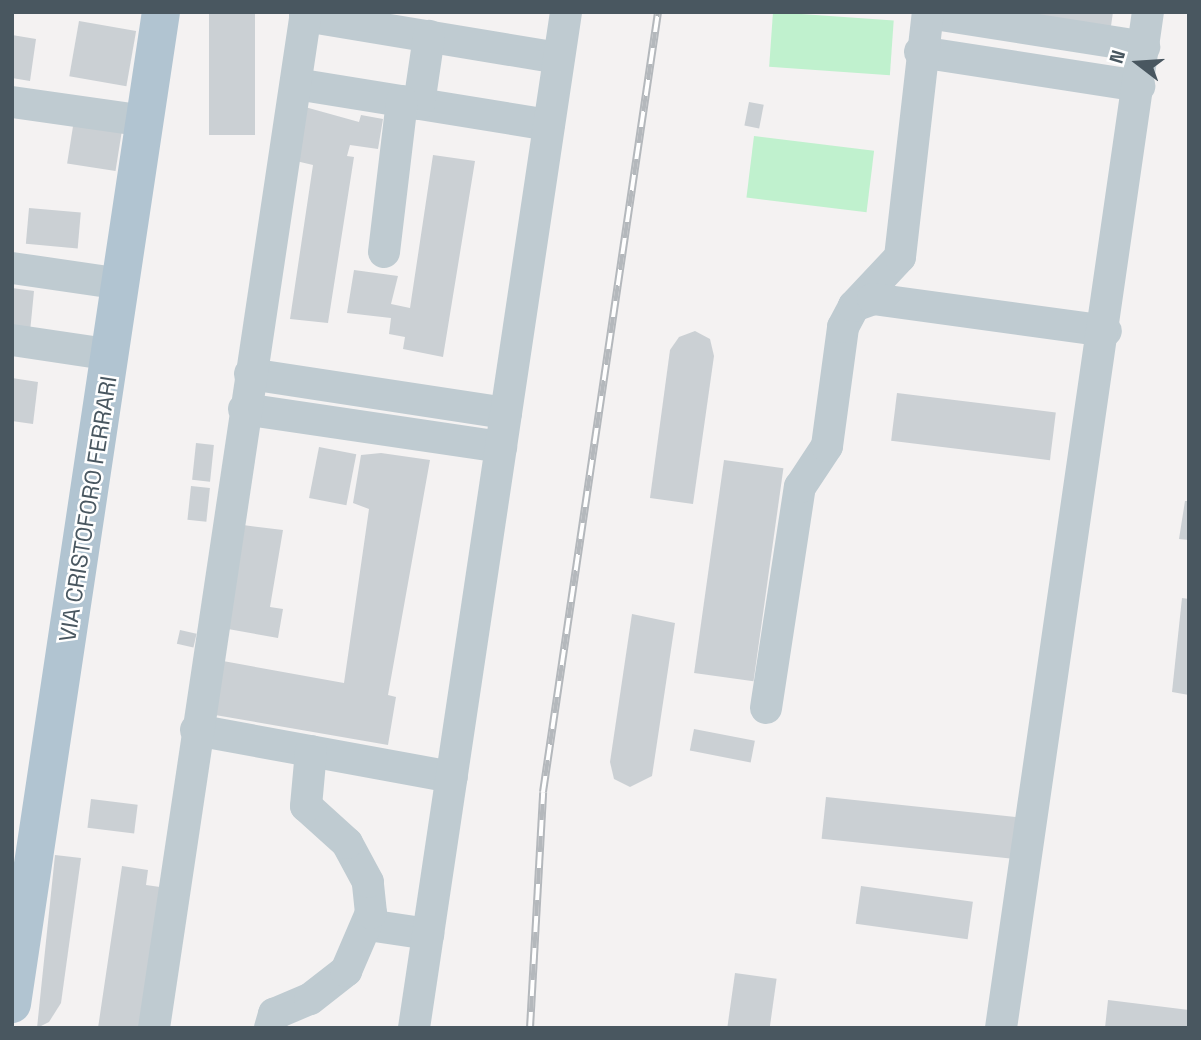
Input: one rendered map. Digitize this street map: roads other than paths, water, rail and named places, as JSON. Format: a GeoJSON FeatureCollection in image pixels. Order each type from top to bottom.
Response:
{"type":"FeatureCollection","features":[{"type":"Feature","properties":{"kind":"main road","name":"VIA CRISTOFORO FERRARI"},"geometry":{"type":"LineString","coordinates":[[12,1004],[112,355],[161,12]]}},
{"type":"Feature","properties":{"kind":"street"},"geometry":{"type":"LineString","coordinates":[[414,1028],[566,12]]}},
{"type":"Feature","properties":{"kind":"street"},"geometry":{"type":"LineString","coordinates":[[1001,1028],[1106,331],[1148,12]]}},
{"type":"Feature","properties":{"kind":"street"},"geometry":{"type":"LineString","coordinates":[[766,708],[800,487],[827,446],[843,327],[853,306],[900,257],[920,52],[928,13],[1144,47]]}},
{"type":"Feature","properties":{"kind":"street"},"geometry":{"type":"LineString","coordinates":[[154,1028],[196,730],[305,14],[384,20],[429,36],[559,58]]}},
{"type":"Feature","properties":{"kind":"street"},"geometry":{"type":"LineString","coordinates":[[384,252],[411,103],[429,36]]}},
{"type":"Feature","properties":{"kind":"street"},"geometry":{"type":"LineString","coordinates":[[920,52],[1139,86]]}},
{"type":"Feature","properties":{"kind":"street"},"geometry":{"type":"LineString","coordinates":[[296,84],[549,125]]}},
{"type":"Feature","properties":{"kind":"street"},"geometry":{"type":"LineString","coordinates":[[12,102],[146,121]]}},
{"type":"Feature","properties":{"kind":"street"},"geometry":{"type":"LineString","coordinates":[[12,268],[122,284]]}},
{"type":"Feature","properties":{"kind":"street"},"geometry":{"type":"LineString","coordinates":[[853,306],[873,299],[1106,331]]}},
{"type":"Feature","properties":{"kind":"street"},"geometry":{"type":"LineString","coordinates":[[12,340],[112,355]]}},
{"type":"Feature","properties":{"kind":"street"},"geometry":{"type":"LineString","coordinates":[[250,374],[506,413]]}},
{"type":"Feature","properties":{"kind":"street"},"geometry":{"type":"LineString","coordinates":[[244,409],[501,447]]}},
{"type":"Feature","properties":{"kind":"street"},"geometry":{"type":"LineString","coordinates":[[196,730],[452,777]]}},
{"type":"Feature","properties":{"kind":"street"},"geometry":{"type":"LineString","coordinates":[[270,1028],[274,1014],[310,999],[346,971],[368,925],[368,882],[347,843],[306,806],[311,751]]}},
{"type":"Feature","properties":{"kind":"street"},"geometry":{"type":"LineString","coordinates":[[368,925],[428,934]]}},
{"type":"Feature","properties":{"kind":"railway"},"geometry":{"type":"LineString","coordinates":[[530,1028],[543,792],[658,12]]}}]}
